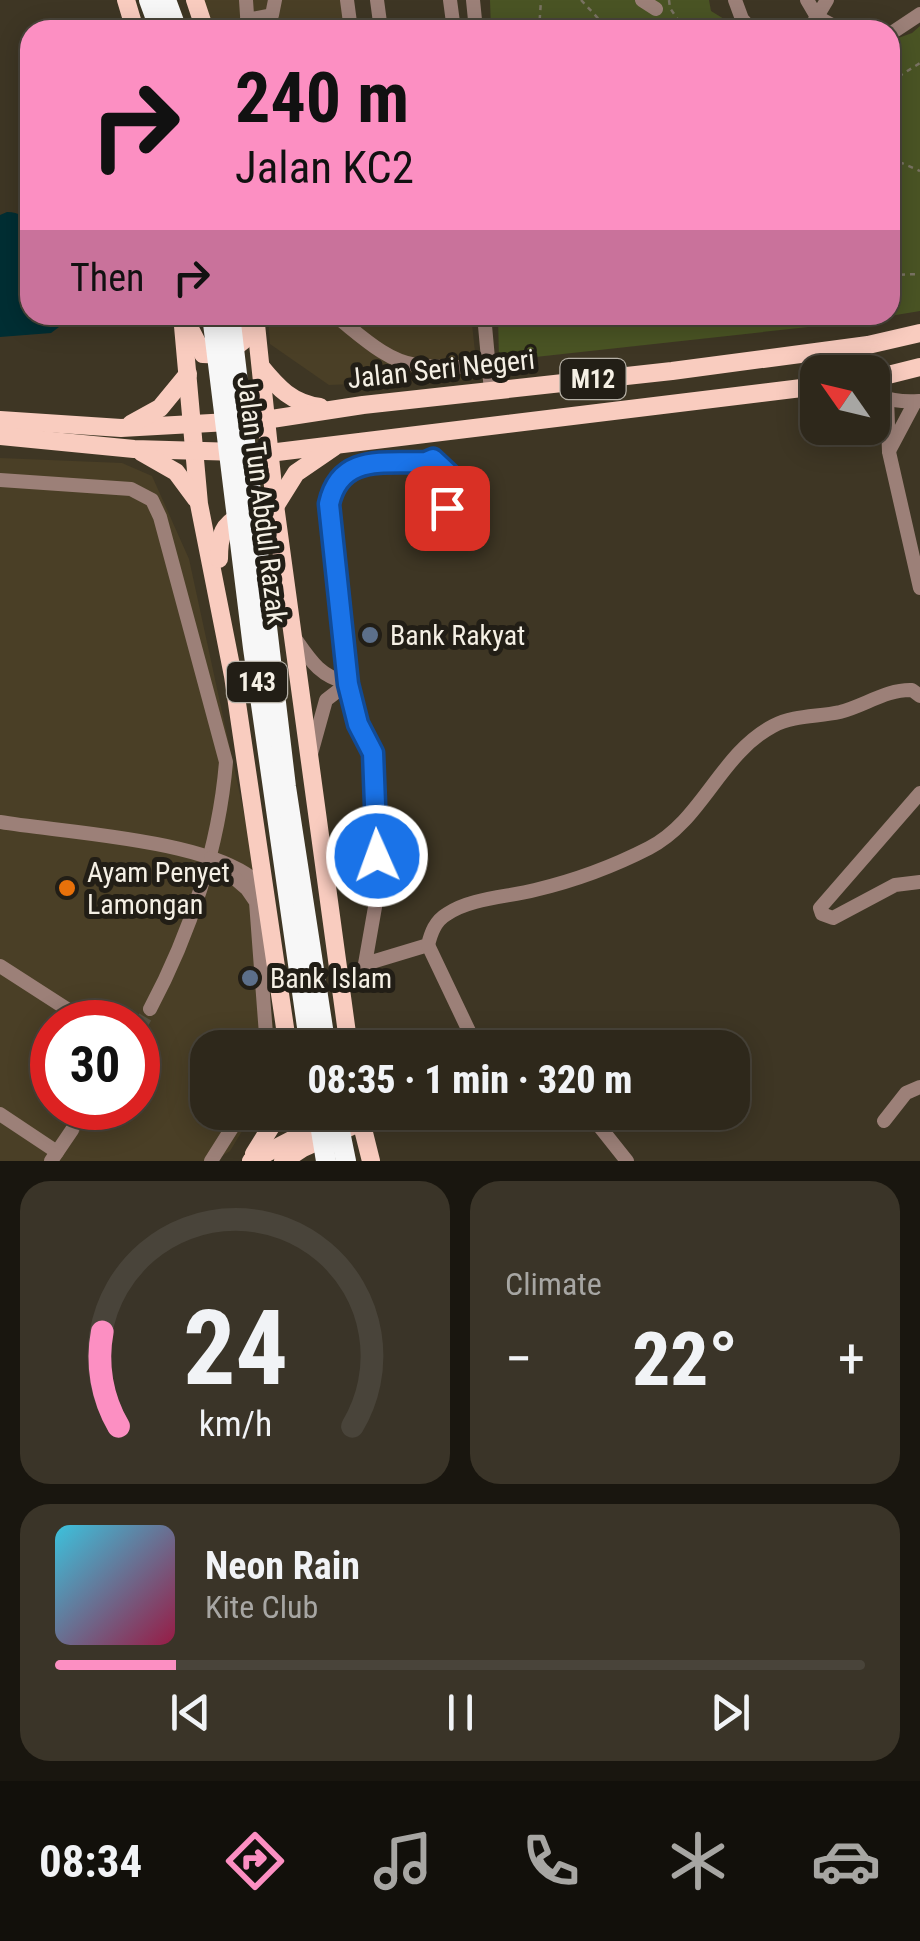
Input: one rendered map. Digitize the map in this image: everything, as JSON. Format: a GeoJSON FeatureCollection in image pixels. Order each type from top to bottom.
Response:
{"type":"FeatureCollection","features":[{"type":"Feature","properties":{"kind":"highway","name":"Jalan Tun Abdul Razak"},"geometry":{"type":"LineString","coordinates":[[213,325],[252,648],[307,1030]]}},
{"type":"Feature","properties":{"kind":"highway","name":"Jalan Tun Abdul Razak"},"geometry":{"type":"LineString","coordinates":[[231,325],[286,787],[323,1030]]}},
{"type":"Feature","properties":{"kind":"highway"},"geometry":{"type":"LineString","coordinates":[[321,1130],[326,1161]]}},
{"type":"Feature","properties":{"kind":"highway"},"geometry":{"type":"LineString","coordinates":[[340,1130],[346,1161]]}},
{"type":"Feature","properties":{"kind":"main road"},"geometry":{"type":"LineString","coordinates":[[184,325],[199,504],[233,676],[285,1030]]}},
{"type":"Feature","properties":{"kind":"main road"},"geometry":{"type":"LineString","coordinates":[[188,325],[203,354],[225,355],[243,341],[249,325]]}},
{"type":"Feature","properties":{"kind":"main road"},"geometry":{"type":"LineString","coordinates":[[254,325],[346,1030]]}},
{"type":"Feature","properties":{"kind":"main road","name":"Jalan Seri Negeri"},"geometry":{"type":"LineString","coordinates":[[265,420],[868,345],[920,333]]}},
{"type":"Feature","properties":{"kind":"main road"},"geometry":{"type":"LineString","coordinates":[[261,366],[288,396],[302,404],[330,409]]}},
{"type":"Feature","properties":{"kind":"main road"},"geometry":{"type":"LineString","coordinates":[[890,375],[920,368]]}},
{"type":"Feature","properties":{"kind":"main road"},"geometry":{"type":"LineString","coordinates":[[121,428],[160,408],[188,374]]}},
{"type":"Feature","properties":{"kind":"main road","name":"M12"},"geometry":{"type":"LineString","coordinates":[[0,436],[193,452],[268,453],[800,388]]}},
{"type":"Feature","properties":{"kind":"main road","name":"M12"},"geometry":{"type":"LineString","coordinates":[[0,420],[121,428],[265,420]]}},
{"type":"Feature","properties":{"kind":"main road"},"geometry":{"type":"LineString","coordinates":[[275,505],[296,473],[338,444]]}},
{"type":"Feature","properties":{"kind":"main road"},"geometry":{"type":"LineString","coordinates":[[134,448],[176,472],[199,504]]}},
{"type":"Feature","properties":{"kind":"main road"},"geometry":{"type":"LineString","coordinates":[[219,605],[218,537],[228,522],[243,514],[260,517],[271,527],[287,586]]}},
{"type":"Feature","properties":{"kind":"main road"},"geometry":{"type":"LineString","coordinates":[[330,1030],[342,1007]]}},
{"type":"Feature","properties":{"kind":"main road"},"geometry":{"type":"LineString","coordinates":[[248,1161],[271,1130]]}},
{"type":"Feature","properties":{"kind":"main road"},"geometry":{"type":"LineString","coordinates":[[284,1161],[331,1130]]}},
{"type":"Feature","properties":{"kind":"main road"},"geometry":{"type":"LineString","coordinates":[[360,1130],[371,1161]]}},
{"type":"Feature","properties":{"kind":"main road"},"geometry":{"type":"LineString","coordinates":[[248,1161],[302,1147]]}},
{"type":"Feature","properties":{"kind":"street"},"geometry":{"type":"LineString","coordinates":[[260,20],[272,15],[275,0]]}},
{"type":"Feature","properties":{"kind":"street"},"geometry":{"type":"LineString","coordinates":[[347,325],[402,362],[489,367]]}},
{"type":"Feature","properties":{"kind":"street"},"geometry":{"type":"LineString","coordinates":[[485,325],[490,391]]}},
{"type":"Feature","properties":{"kind":"street"},"geometry":{"type":"LineString","coordinates":[[889,452],[918,401],[890,398]]}},
{"type":"Feature","properties":{"kind":"street"},"geometry":{"type":"LineString","coordinates":[[888,445],[915,546],[919,580]]}},
{"type":"Feature","properties":{"kind":"street"},"geometry":{"type":"LineString","coordinates":[[428,945],[365,964],[378,890],[373,753],[358,724],[348,684],[329,504],[332,493],[346,471],[357,466],[433,459],[449,474],[445,542]]}},
{"type":"Feature","properties":{"kind":"street"},"geometry":{"type":"LineString","coordinates":[[0,480],[131,489],[152,500],[160,517],[226,762],[223,801],[184,940],[154,1000]]}},
{"type":"Feature","properties":{"kind":"street"},"geometry":{"type":"LineString","coordinates":[[294,636],[320,672],[348,684]]}},
{"type":"Feature","properties":{"kind":"street"},"geometry":{"type":"LineString","coordinates":[[310,754],[326,700],[348,684]]}},
{"type":"Feature","properties":{"kind":"street"},"geometry":{"type":"LineString","coordinates":[[467,1030],[428,945],[436,923],[459,908],[549,887],[664,840],[690,814],[731,760],[770,728],[797,718],[842,712],[900,690],[912,690],[920,696]]}},
{"type":"Feature","properties":{"kind":"street"},"geometry":{"type":"LineString","coordinates":[[920,793],[820,908],[822,914],[833,918],[895,885],[920,882]]}},
{"type":"Feature","properties":{"kind":"street"},"geometry":{"type":"LineString","coordinates":[[0,822],[208,856],[249,873],[266,893]]}},
{"type":"Feature","properties":{"kind":"street"},"geometry":{"type":"LineString","coordinates":[[208,856],[247,889],[256,902],[267,1030]]}},
{"type":"Feature","properties":{"kind":"street"},"geometry":{"type":"LineString","coordinates":[[0,966],[53,1000]]}},
{"type":"Feature","properties":{"kind":"street"},"geometry":{"type":"LineString","coordinates":[[884,1120],[906,1093],[920,1087]]}},
{"type":"Feature","properties":{"kind":"street"},"geometry":{"type":"LineString","coordinates":[[0,1114],[54,1157],[72,1130]]}},
{"type":"Feature","properties":{"kind":"street"},"geometry":{"type":"LineString","coordinates":[[211,1161],[231,1130]]}},
{"type":"Feature","properties":{"kind":"street"},"geometry":{"type":"LineString","coordinates":[[602,1130],[627,1161]]}},
{"type":"Feature","properties":{"kind":"path"},"geometry":{"type":"LineString","coordinates":[[581,0],[598,20]]}},
{"type":"Feature","properties":{"kind":"shaded area"},"geometry":{"type":"Polygon","coordinates":[[[201,0],[352,0],[354,20],[207,20],[201,0]]]}},
{"type":"Feature","properties":{"kind":"shaded area"},"geometry":{"type":"Polygon","coordinates":[[[269,325],[472,325],[478,379],[329,385],[270,344],[269,325]]]}},
{"type":"Feature","properties":{"kind":"shaded area"},"geometry":{"type":"Polygon","coordinates":[[[0,458],[122,463],[152,476],[189,559],[248,832],[274,1030],[190,1030],[190,1130],[243,1130],[230,1151],[214,1161],[0,1161],[0,458]]]}},
{"type":"Feature","properties":{"kind":"green space"},"geometry":{"type":"Polygon","coordinates":[[[490,0],[709,0],[711,11],[726,20],[491,20],[490,0]]]}},
{"type":"Feature","properties":{"kind":"green space"},"geometry":{"type":"Polygon","coordinates":[[[920,26],[920,311],[900,314],[900,37],[920,26]]]}},
{"type":"Feature","properties":{"kind":"green space"},"geometry":{"type":"Polygon","coordinates":[[[498,325],[827,325],[499,361],[498,325]]]}},
{"type":"Feature","properties":{"kind":"water"},"geometry":{"type":"Polygon","coordinates":[[[7,212],[20,215],[20,325],[59,325],[51,333],[0,337],[0,215],[7,212]]]}},
{"type":"Feature","properties":{"kind":"place","name":"Bank Rakyat"},"geometry":{"type":"Point","coordinates":[370,635]}},
{"type":"Feature","properties":{"kind":"place","name":"Ayam Penyet Lamongan"},"geometry":{"type":"Point","coordinates":[67,888]}},
{"type":"Feature","properties":{"kind":"place","name":"Bank Islam"},"geometry":{"type":"Point","coordinates":[250,978]}},
{"type":"Feature","properties":{"kind":"route"},"geometry":{"type":"LineString","coordinates":[[377,856],[373,753],[358,724],[348,684],[329,504],[339,480],[357,466],[433,459],[449,474],[447,508]]}}]}
